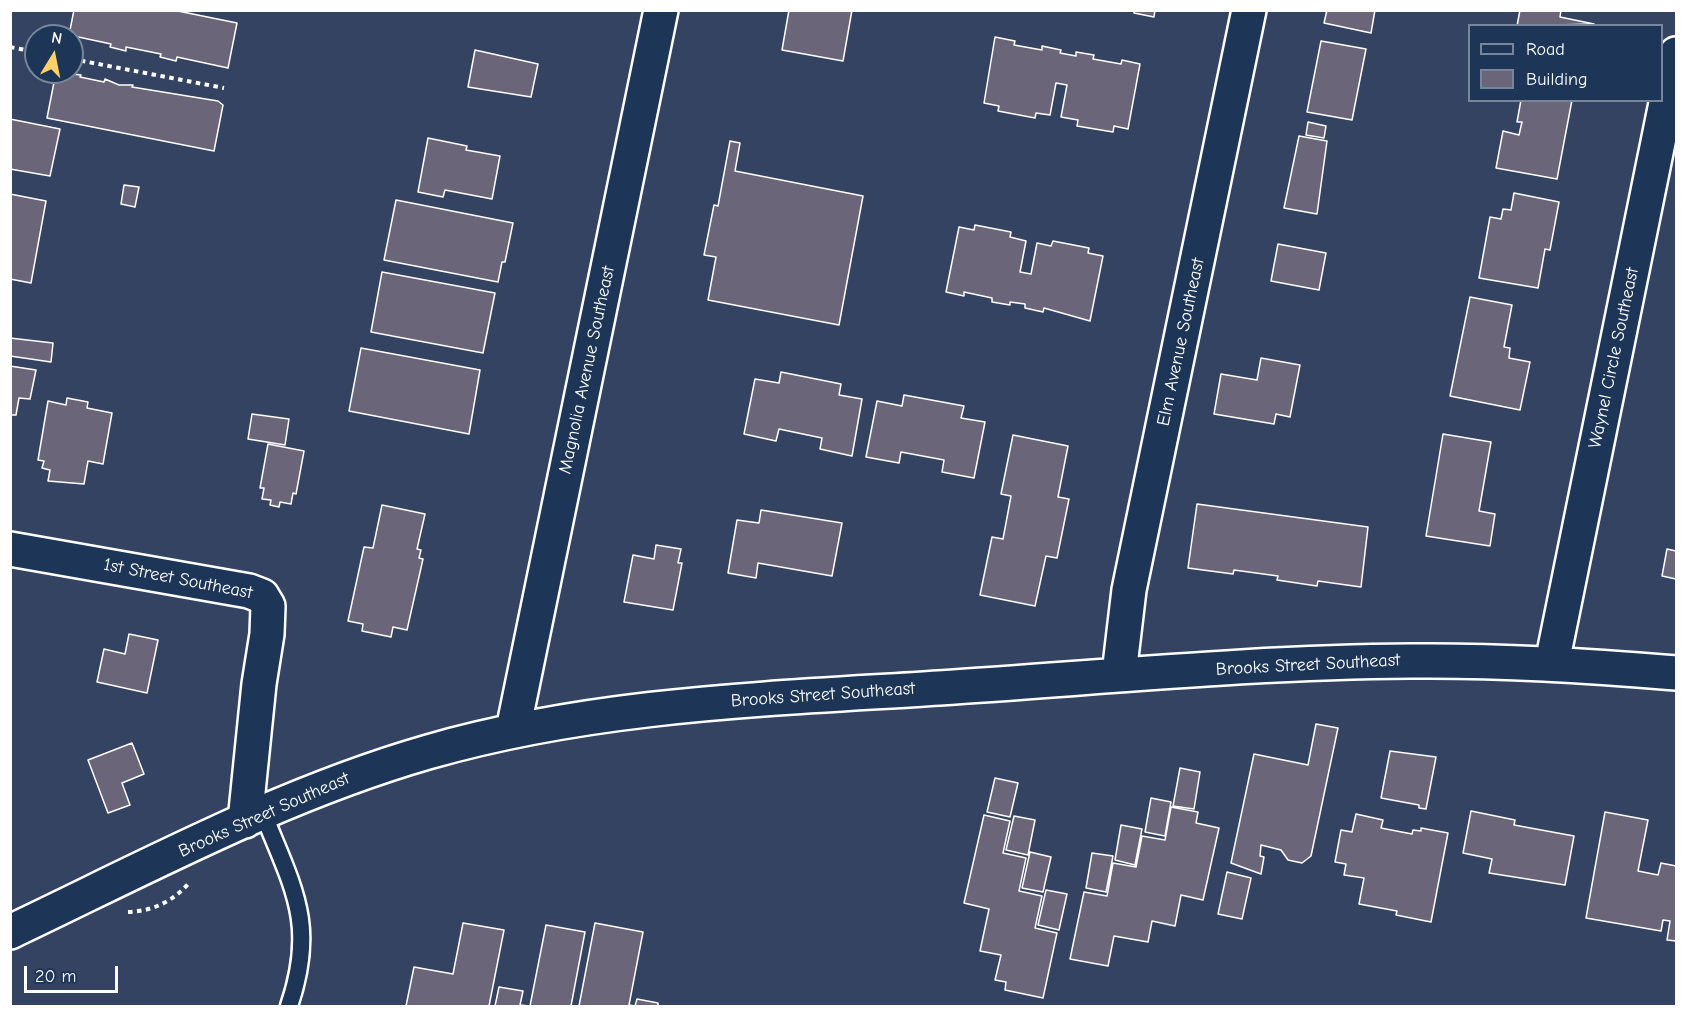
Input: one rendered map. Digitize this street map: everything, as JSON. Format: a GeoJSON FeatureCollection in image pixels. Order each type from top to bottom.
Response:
{"type":"FeatureCollection","features":[{"type":"Feature","properties":{"kind":"street","name":"Magnolia Avenue Southeast"},"geometry":{"type":"LineString","coordinates":[[513,730],[661,10]]}},
{"type":"Feature","properties":{"kind":"street","name":"Elm Avenue Southeast"},"geometry":{"type":"LineString","coordinates":[[1119,674],[1129,590],[1249,10]]}},
{"type":"Feature","properties":{"kind":"street","name":"Waynel Circle Southeast"},"geometry":{"type":"LineString","coordinates":[[1552,663],[1671,113],[1677,54]]}},
{"type":"Feature","properties":{"kind":"street","name":"1st Street Southeast"},"geometry":{"type":"LineString","coordinates":[[10,549],[249,591],[262,596],[268,606],[267,634],[259,684],[254,817]]}},
{"type":"Feature","properties":{"kind":"street","name":"Brooks Street Southeast"},"geometry":{"type":"LineString","coordinates":[[10,932],[304,794],[384,765],[513,730],[626,711],[754,698],[1119,674],[1410,661],[1552,663],[1677,673]]}},
{"type":"Feature","properties":{"kind":"lane"},"geometry":{"type":"LineString","coordinates":[[254,817],[298,900],[302,918],[297,981],[288,1006]]}},
{"type":"Feature","properties":{"kind":"path"},"geometry":{"type":"LineString","coordinates":[[84,61],[224,88]]}},
{"type":"Feature","properties":{"kind":"building"},"geometry":{"type":"Polygon","coordinates":[[[74,10],[173,10],[237,23],[228,68],[177,57],[176,61],[160,57],[161,54],[126,47],[126,51],[110,47],[111,44],[84,38],[84,24],[71,24],[74,10]]]}},
{"type":"Feature","properties":{"kind":"building"},"geometry":{"type":"Polygon","coordinates":[[[789,10],[852,10],[843,61],[782,50],[789,10]]]}},
{"type":"Feature","properties":{"kind":"building"},"geometry":{"type":"Polygon","coordinates":[[[1134,10],[1155,10],[1154,17],[1134,13],[1134,10]]]}},
{"type":"Feature","properties":{"kind":"building"},"geometry":{"type":"Polygon","coordinates":[[[1327,10],[1375,10],[1371,33],[1324,23],[1327,10]]]}},
{"type":"Feature","properties":{"kind":"building"},"geometry":{"type":"Polygon","coordinates":[[[1520,10],[1561,10],[1560,17],[1594,24],[1517,24],[1520,10]]]}},
{"type":"Feature","properties":{"kind":"building"},"geometry":{"type":"Polygon","coordinates":[[[995,37],[1015,41],[1014,45],[1042,50],[1042,46],[1076,56],[1076,52],[1094,55],[1093,59],[1121,64],[1122,60],[1140,64],[1128,129],[1114,126],[1113,132],[1077,126],[1078,120],[1061,117],[1067,85],[1056,83],[1050,115],[1036,113],[1035,118],[998,111],[999,106],[984,103],[995,37]]]}},
{"type":"Feature","properties":{"kind":"building"},"geometry":{"type":"Polygon","coordinates":[[[1321,41],[1366,49],[1352,120],[1307,112],[1321,41]]]}},
{"type":"Feature","properties":{"kind":"building"},"geometry":{"type":"Polygon","coordinates":[[[475,50],[538,64],[531,97],[468,87],[475,50]]]}},
{"type":"Feature","properties":{"kind":"building"},"geometry":{"type":"Polygon","coordinates":[[[84,78],[104,82],[105,79],[119,85],[133,85],[132,87],[218,101],[223,105],[214,151],[47,118],[54,84],[84,84],[84,78]]]}},
{"type":"Feature","properties":{"kind":"building"},"geometry":{"type":"Polygon","coordinates":[[[1521,102],[1572,102],[1557,179],[1496,168],[1503,131],[1519,135],[1522,122],[1517,122],[1521,102]]]}},
{"type":"Feature","properties":{"kind":"building"},"geometry":{"type":"Polygon","coordinates":[[[10,119],[60,129],[50,176],[10,169],[10,119]]]}},
{"type":"Feature","properties":{"kind":"building"},"geometry":{"type":"Polygon","coordinates":[[[1308,122],[1326,126],[1324,138],[1306,135],[1308,122]]]}},
{"type":"Feature","properties":{"kind":"building"},"geometry":{"type":"Polygon","coordinates":[[[1299,136],[1327,141],[1317,214],[1284,208],[1299,136]]]}},
{"type":"Feature","properties":{"kind":"building"},"geometry":{"type":"Polygon","coordinates":[[[428,138],[467,146],[466,150],[500,156],[492,199],[445,190],[443,197],[418,192],[428,138]]]}},
{"type":"Feature","properties":{"kind":"building"},"geometry":{"type":"Polygon","coordinates":[[[730,141],[740,143],[735,171],[863,196],[839,325],[708,300],[716,257],[704,255],[714,205],[718,206],[730,141]]]}},
{"type":"Feature","properties":{"kind":"building"},"geometry":{"type":"Polygon","coordinates":[[[124,185],[139,187],[135,207],[121,204],[124,185]]]}},
{"type":"Feature","properties":{"kind":"building"},"geometry":{"type":"Polygon","coordinates":[[[1514,193],[1559,202],[1550,250],[1545,249],[1538,288],[1479,278],[1490,217],[1501,219],[1503,209],[1511,210],[1514,193]]]}},
{"type":"Feature","properties":{"kind":"building"},"geometry":{"type":"Polygon","coordinates":[[[10,194],[46,201],[31,283],[10,279],[10,194]]]}},
{"type":"Feature","properties":{"kind":"building"},"geometry":{"type":"Polygon","coordinates":[[[396,200],[513,223],[505,262],[502,262],[498,282],[384,260],[396,200]]]}},
{"type":"Feature","properties":{"kind":"building"},"geometry":{"type":"Polygon","coordinates":[[[975,225],[1011,232],[1010,237],[1026,241],[1020,272],[1031,274],[1037,243],[1051,246],[1053,241],[1089,248],[1088,253],[1103,256],[1090,321],[1044,308],[1043,312],[1025,308],[1025,304],[1010,302],[1010,305],[992,302],[992,298],[964,292],[964,296],[946,292],[959,227],[974,230],[975,225]]]}},
{"type":"Feature","properties":{"kind":"building"},"geometry":{"type":"Polygon","coordinates":[[[1278,244],[1326,253],[1319,290],[1271,281],[1278,244]]]}},
{"type":"Feature","properties":{"kind":"building"},"geometry":{"type":"Polygon","coordinates":[[[382,272],[495,293],[483,353],[371,332],[382,272]]]}},
{"type":"Feature","properties":{"kind":"building"},"geometry":{"type":"Polygon","coordinates":[[[1470,297],[1512,305],[1504,347],[1510,348],[1509,358],[1530,362],[1520,410],[1450,396],[1470,297]]]}},
{"type":"Feature","properties":{"kind":"building"},"geometry":{"type":"Polygon","coordinates":[[[10,338],[53,343],[51,362],[10,356],[10,338]]]}},
{"type":"Feature","properties":{"kind":"building"},"geometry":{"type":"Polygon","coordinates":[[[361,348],[480,370],[469,434],[349,411],[361,348]]]}},
{"type":"Feature","properties":{"kind":"building"},"geometry":{"type":"Polygon","coordinates":[[[1261,358],[1300,365],[1290,417],[1276,414],[1274,424],[1214,414],[1221,374],[1257,380],[1261,358]]]}},
{"type":"Feature","properties":{"kind":"building"},"geometry":{"type":"Polygon","coordinates":[[[10,366],[36,370],[30,399],[19,398],[16,415],[10,415],[10,366]]]}},
{"type":"Feature","properties":{"kind":"building"},"geometry":{"type":"Polygon","coordinates":[[[781,372],[841,384],[839,395],[862,399],[852,456],[820,449],[822,438],[779,429],[776,441],[744,434],[755,379],[779,383],[781,372]]]}},
{"type":"Feature","properties":{"kind":"building"},"geometry":{"type":"Polygon","coordinates":[[[904,395],[964,406],[961,418],[985,422],[974,478],[942,472],[944,460],[901,452],[899,463],[866,457],[877,401],[902,406],[904,395]]]}},
{"type":"Feature","properties":{"kind":"building"},"geometry":{"type":"Polygon","coordinates":[[[67,398],[88,402],[87,408],[112,413],[103,464],[88,461],[84,484],[48,481],[50,470],[42,468],[44,461],[38,460],[48,401],[66,405],[67,398]]]}},
{"type":"Feature","properties":{"kind":"building"},"geometry":{"type":"Polygon","coordinates":[[[252,414],[289,419],[285,445],[248,439],[252,414]]]}},
{"type":"Feature","properties":{"kind":"building"},"geometry":{"type":"Polygon","coordinates":[[[1443,434],[1491,442],[1479,511],[1495,514],[1490,546],[1426,536],[1443,434]]]}},
{"type":"Feature","properties":{"kind":"building"},"geometry":{"type":"Polygon","coordinates":[[[1013,435],[1068,446],[1058,497],[1069,499],[1057,558],[1046,556],[1035,606],[980,595],[992,537],[1003,539],[1011,496],[1001,494],[1013,435]]]}},
{"type":"Feature","properties":{"kind":"building"},"geometry":{"type":"Polygon","coordinates":[[[268,444],[304,451],[296,494],[293,493],[291,504],[280,502],[279,507],[270,505],[271,500],[262,499],[264,488],[260,488],[268,444]]]}},
{"type":"Feature","properties":{"kind":"building"},"geometry":{"type":"Polygon","coordinates":[[[1197,504],[1368,527],[1361,587],[1318,581],[1317,586],[1277,580],[1278,576],[1234,570],[1233,574],[1188,568],[1197,504]]]}},
{"type":"Feature","properties":{"kind":"building"},"geometry":{"type":"Polygon","coordinates":[[[382,505],[425,514],[417,549],[421,550],[419,558],[423,559],[407,630],[393,627],[391,637],[362,631],[363,624],[348,621],[364,547],[373,548],[382,505]]]}},
{"type":"Feature","properties":{"kind":"building"},"geometry":{"type":"Polygon","coordinates":[[[761,510],[842,523],[832,576],[758,563],[756,578],[728,573],[737,520],[759,523],[761,510]]]}},
{"type":"Feature","properties":{"kind":"building"},"geometry":{"type":"Polygon","coordinates":[[[656,545],[681,549],[678,563],[682,563],[673,610],[624,602],[633,555],[654,559],[656,545]]]}},
{"type":"Feature","properties":{"kind":"building"},"geometry":{"type":"Polygon","coordinates":[[[1667,549],[1676,551],[1676,579],[1662,576],[1667,549]]]}},
{"type":"Feature","properties":{"kind":"building"},"geometry":{"type":"Polygon","coordinates":[[[129,634],[158,640],[147,693],[97,682],[104,649],[125,654],[129,634]]]}},
{"type":"Feature","properties":{"kind":"building"},"geometry":{"type":"Polygon","coordinates":[[[1316,724],[1338,728],[1311,856],[1302,863],[1288,860],[1281,850],[1261,845],[1260,856],[1264,857],[1261,874],[1231,863],[1254,754],[1308,765],[1316,724]]]}},
{"type":"Feature","properties":{"kind":"building"},"geometry":{"type":"Polygon","coordinates":[[[132,743],[144,774],[122,783],[130,805],[108,813],[88,760],[132,743]]]}},
{"type":"Feature","properties":{"kind":"building"},"geometry":{"type":"Polygon","coordinates":[[[1390,751],[1436,757],[1426,809],[1419,808],[1419,805],[1381,798],[1390,751]]]}},
{"type":"Feature","properties":{"kind":"building"},"geometry":{"type":"Polygon","coordinates":[[[1180,768],[1200,772],[1194,809],[1173,806],[1180,768]]]}},
{"type":"Feature","properties":{"kind":"building"},"geometry":{"type":"Polygon","coordinates":[[[995,778],[1018,783],[1010,817],[987,812],[995,778]]]}},
{"type":"Feature","properties":{"kind":"building"},"geometry":{"type":"Polygon","coordinates":[[[1151,798],[1171,802],[1165,836],[1145,832],[1151,798]]]}},
{"type":"Feature","properties":{"kind":"building"},"geometry":{"type":"Polygon","coordinates":[[[1171,807],[1198,812],[1196,823],[1219,828],[1203,900],[1181,895],[1175,926],[1152,921],[1148,942],[1114,936],[1108,966],[1070,959],[1084,892],[1107,896],[1113,863],[1136,867],[1142,836],[1165,840],[1171,807]]]}},
{"type":"Feature","properties":{"kind":"building"},"geometry":{"type":"Polygon","coordinates":[[[1471,811],[1515,820],[1514,825],[1574,836],[1565,885],[1489,873],[1492,859],[1463,853],[1471,811]]]}},
{"type":"Feature","properties":{"kind":"building"},"geometry":{"type":"Polygon","coordinates":[[[1605,812],[1648,820],[1638,871],[1658,875],[1661,863],[1676,866],[1676,941],[1667,940],[1670,921],[1663,920],[1661,931],[1586,918],[1605,812]]]}},
{"type":"Feature","properties":{"kind":"building"},"geometry":{"type":"Polygon","coordinates":[[[1356,814],[1383,820],[1381,828],[1412,834],[1413,830],[1421,831],[1421,828],[1448,833],[1431,922],[1396,915],[1397,911],[1359,904],[1364,878],[1344,875],[1346,864],[1335,862],[1341,830],[1352,832],[1356,814]]]}},
{"type":"Feature","properties":{"kind":"building"},"geometry":{"type":"Polygon","coordinates":[[[984,815],[1010,821],[1003,853],[1026,858],[1019,891],[1042,896],[1035,928],[1057,933],[1043,998],[1005,990],[1006,982],[995,980],[1001,955],[980,951],[989,909],[964,903],[984,815]]]}},
{"type":"Feature","properties":{"kind":"building"},"geometry":{"type":"Polygon","coordinates":[[[1014,816],[1035,820],[1028,855],[1006,850],[1014,816]]]}},
{"type":"Feature","properties":{"kind":"building"},"geometry":{"type":"Polygon","coordinates":[[[1121,825],[1142,829],[1135,865],[1115,860],[1121,825]]]}},
{"type":"Feature","properties":{"kind":"building"},"geometry":{"type":"Polygon","coordinates":[[[1030,852],[1051,857],[1043,892],[1022,888],[1030,852]]]}},
{"type":"Feature","properties":{"kind":"building"},"geometry":{"type":"Polygon","coordinates":[[[1092,853],[1113,856],[1106,892],[1086,888],[1092,853]]]}},
{"type":"Feature","properties":{"kind":"building"},"geometry":{"type":"Polygon","coordinates":[[[1227,872],[1251,878],[1242,919],[1218,914],[1227,872]]]}},
{"type":"Feature","properties":{"kind":"building"},"geometry":{"type":"Polygon","coordinates":[[[1046,890],[1067,894],[1059,930],[1038,925],[1046,890]]]}},
{"type":"Feature","properties":{"kind":"building"},"geometry":{"type":"Polygon","coordinates":[[[463,923],[504,930],[489,1006],[406,1006],[414,967],[453,974],[463,923]]]}},
{"type":"Feature","properties":{"kind":"building"},"geometry":{"type":"Polygon","coordinates":[[[595,923],[643,932],[629,1005],[635,1006],[579,1006],[595,923]]]}},
{"type":"Feature","properties":{"kind":"building"},"geometry":{"type":"Polygon","coordinates":[[[546,925],[585,932],[571,1006],[530,1006],[546,925]]]}},
{"type":"Feature","properties":{"kind":"building"},"geometry":{"type":"Polygon","coordinates":[[[499,987],[523,991],[520,1005],[529,1006],[495,1006],[499,987]]]}},
{"type":"Feature","properties":{"kind":"building"},"geometry":{"type":"Polygon","coordinates":[[[637,999],[658,1003],[658,1006],[635,1006],[637,999]]]}}]}
